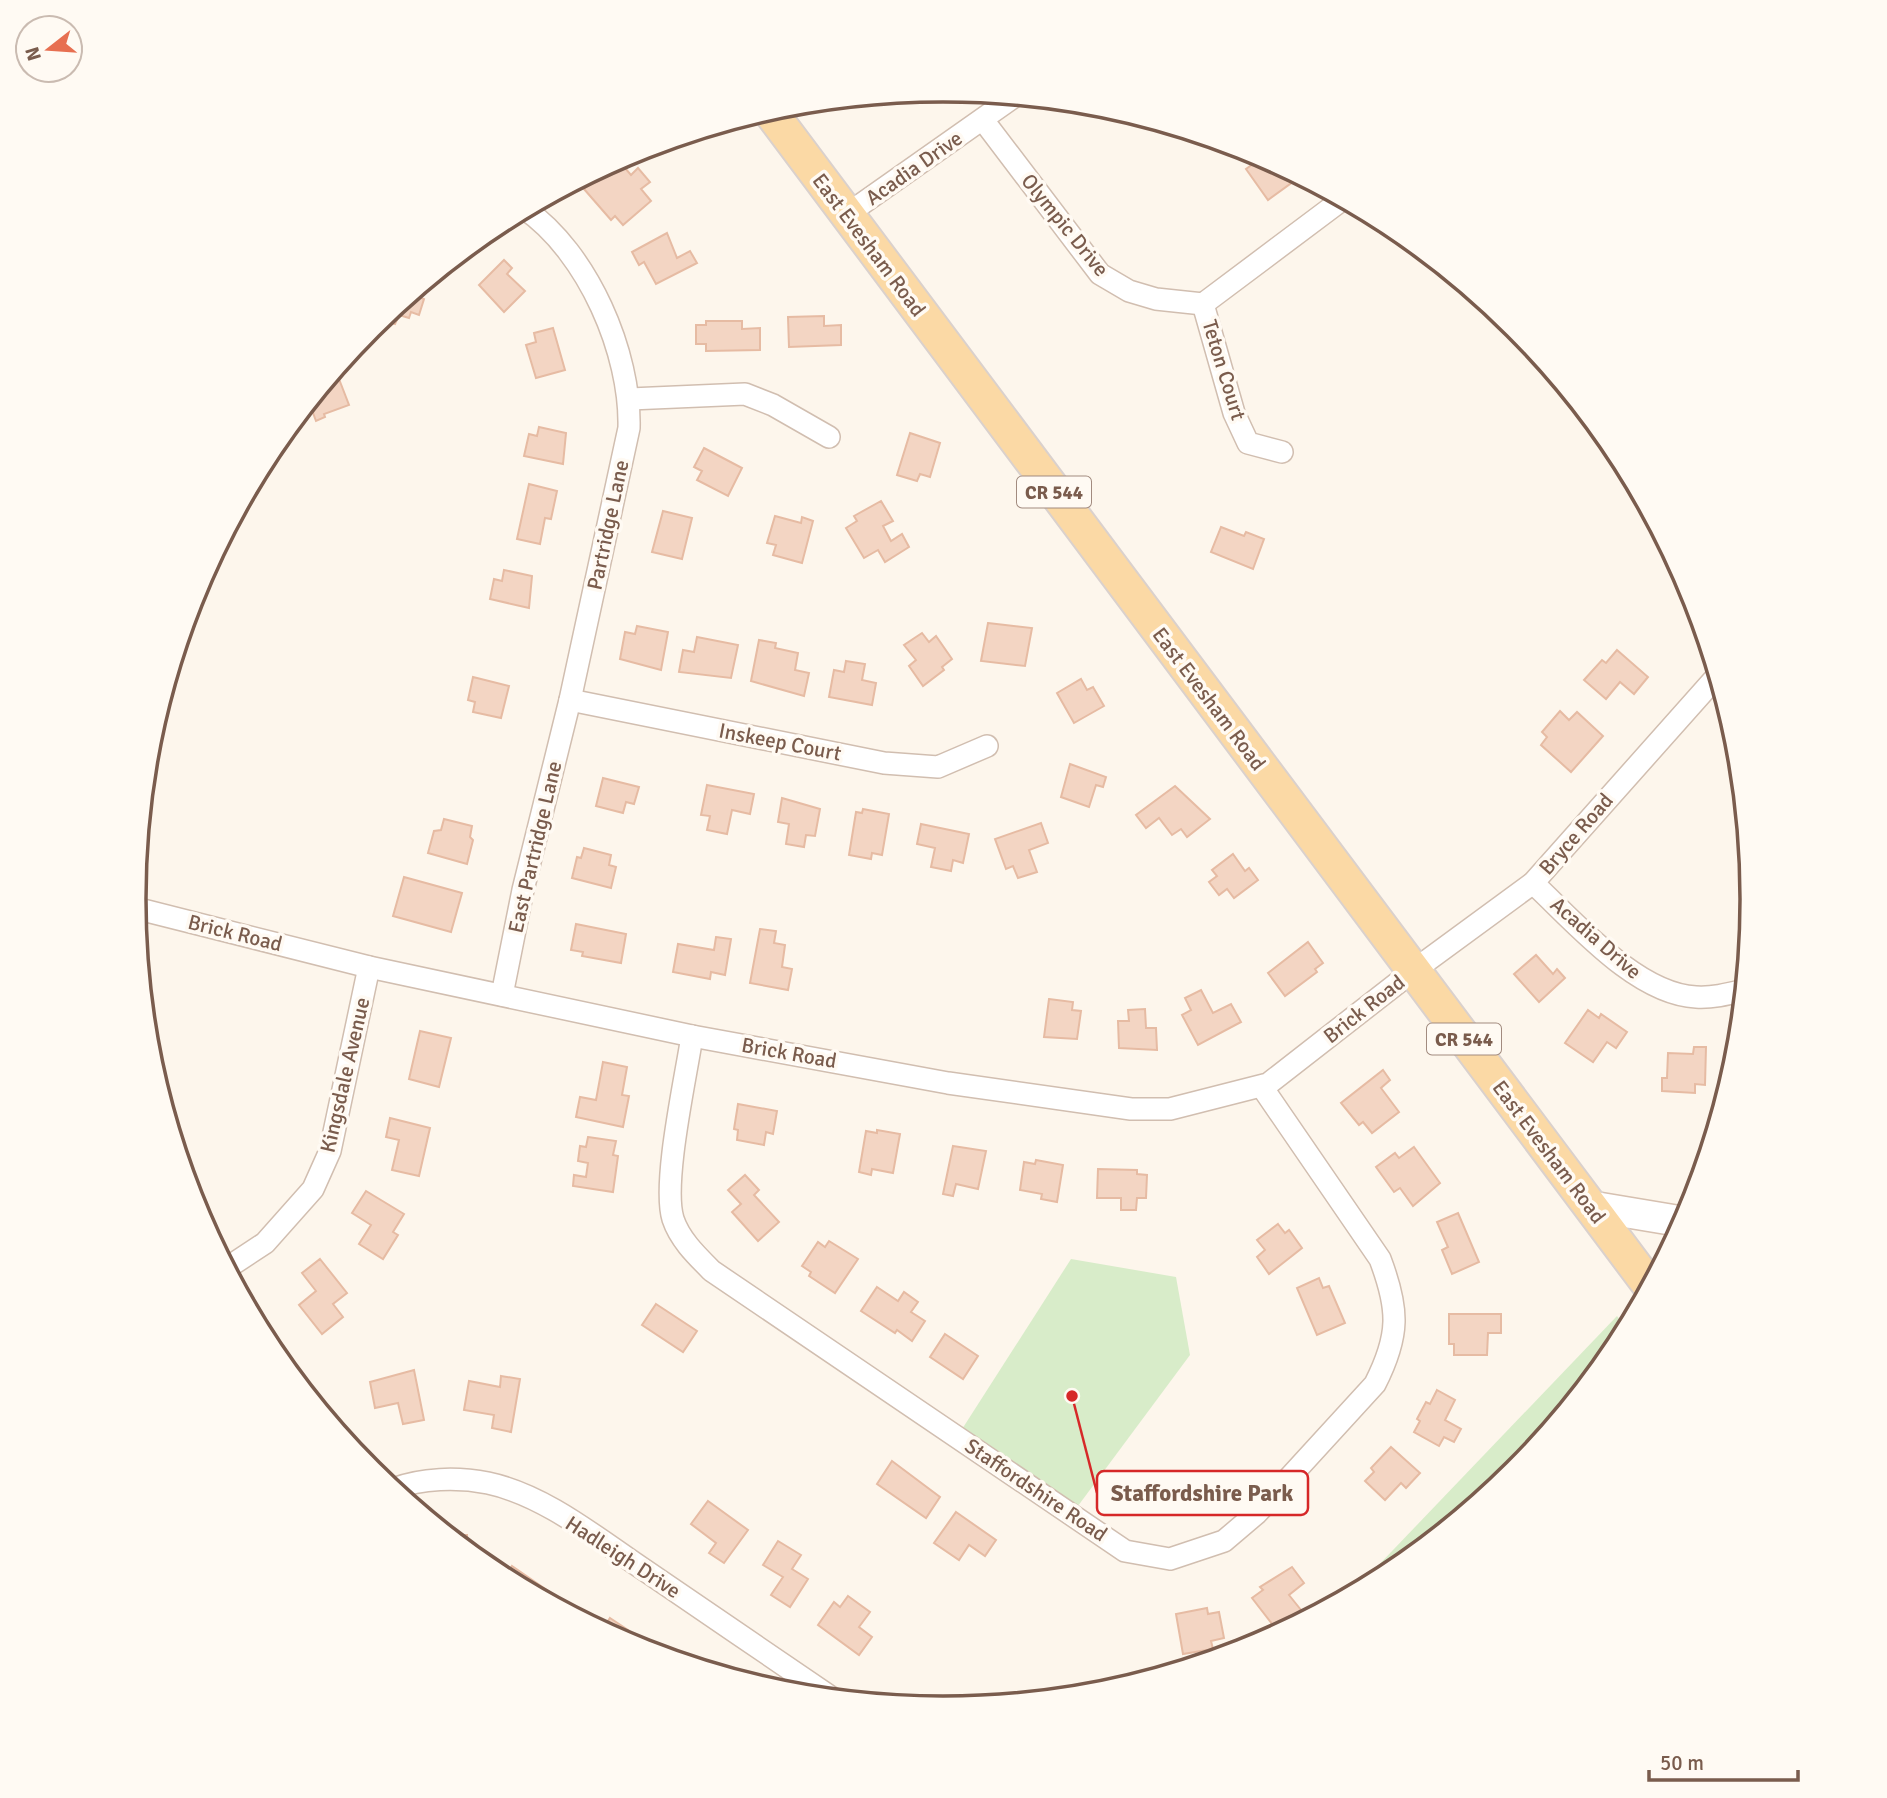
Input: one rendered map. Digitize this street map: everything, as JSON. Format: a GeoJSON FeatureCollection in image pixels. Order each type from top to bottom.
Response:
{"type":"FeatureCollection","features":[{"type":"Feature","properties":{"kind":"main road","name":"East Evesham Road"},"geometry":{"type":"LineString","coordinates":[[776,120],[1644,1279]]}},
{"type":"Feature","properties":{"kind":"main road"},"geometry":{"type":"LineString","coordinates":[[1589,1206],[1673,1220]]}},
{"type":"Feature","properties":{"kind":"street","name":"Acadia Drive"},"geometry":{"type":"LineString","coordinates":[[846,215],[1005,104]]}},
{"type":"Feature","properties":{"kind":"street","name":"Olympic Drive"},"geometry":{"type":"LineString","coordinates":[[983,120],[1100,274],[1129,290],[1156,299],[1203,303]]}},
{"type":"Feature","properties":{"kind":"street"},"geometry":{"type":"LineString","coordinates":[[1203,303],[1335,205]]}},
{"type":"Feature","properties":{"kind":"street","name":"Partridge Lane"},"geometry":{"type":"LineString","coordinates":[[532,216],[567,248],[596,294],[617,350],[630,399],[629,428],[570,700]]}},
{"type":"Feature","properties":{"kind":"street","name":"Teton Court"},"geometry":{"type":"LineString","coordinates":[[1203,303],[1234,413],[1248,443],[1282,452]]}},
{"type":"Feature","properties":{"kind":"street"},"geometry":{"type":"LineString","coordinates":[[630,399],[745,394],[774,405],[829,437]]}},
{"type":"Feature","properties":{"kind":"street","name":"Bryce Road"},"geometry":{"type":"LineString","coordinates":[[1413,971],[1533,884],[1711,681]]}},
{"type":"Feature","properties":{"kind":"street","name":"Inskeep Court"},"geometry":{"type":"LineString","coordinates":[[570,700],[884,763],[938,767],[987,746]]}},
{"type":"Feature","properties":{"kind":"street","name":"East Partridge Lane"},"geometry":{"type":"LineString","coordinates":[[502,995],[523,890],[570,700]]}},
{"type":"Feature","properties":{"kind":"street","name":"Acadia Drive"},"geometry":{"type":"LineString","coordinates":[[1533,884],[1637,977],[1664,989],[1693,997],[1716,997],[1735,992]]}},
{"type":"Feature","properties":{"kind":"street","name":"Brick Road"},"geometry":{"type":"LineString","coordinates":[[146,911],[369,967],[692,1035],[948,1083],[1131,1109],[1170,1109],[1262,1087],[1413,971]]}},
{"type":"Feature","properties":{"kind":"street","name":"Kingsdale Avenue"},"geometry":{"type":"LineString","coordinates":[[234,1263],[265,1244],[313,1189],[330,1151],[369,967]]}},
{"type":"Feature","properties":{"kind":"street","name":"Staffordshire Road"},"geometry":{"type":"LineString","coordinates":[[692,1035],[669,1186],[673,1219],[694,1253],[712,1271],[1125,1551],[1170,1559],[1224,1541],[1257,1513],[1376,1384],[1388,1358],[1396,1324],[1391,1289],[1380,1259],[1262,1087]]}},
{"type":"Feature","properties":{"kind":"street","name":"Hadleigh Drive"},"geometry":{"type":"LineString","coordinates":[[404,1486],[430,1480],[460,1479],[490,1483],[537,1502],[582,1528],[814,1686]]}},
{"type":"Feature","properties":{"kind":"green space"},"geometry":{"type":"Polygon","coordinates":[[[1071,1259],[1176,1277],[1190,1355],[1072,1514],[957,1437],[1071,1259]]]}},
{"type":"Feature","properties":{"kind":"green space"},"geometry":{"type":"Polygon","coordinates":[[[1617,1316],[1620,1320],[1576,1384],[1543,1425],[1507,1463],[1429,1532],[1374,1570],[1617,1316]]]}},
{"type":"Feature","properties":{"kind":"building"},"geometry":{"type":"Polygon","coordinates":[[[1253,164],[1292,182],[1268,200],[1246,169],[1253,164]]]}},
{"type":"Feature","properties":{"kind":"building"},"geometry":{"type":"Polygon","coordinates":[[[625,168],[631,175],[638,168],[650,182],[641,189],[651,201],[623,225],[615,216],[611,220],[584,189],[625,168]]]}},
{"type":"Feature","properties":{"kind":"building"},"geometry":{"type":"Polygon","coordinates":[[[667,233],[677,258],[690,251],[697,263],[656,284],[644,262],[639,265],[632,252],[667,233]]]}},
{"type":"Feature","properties":{"kind":"building"},"geometry":{"type":"Polygon","coordinates":[[[504,260],[512,268],[507,274],[525,291],[504,312],[479,285],[504,260]]]}},
{"type":"Feature","properties":{"kind":"building"},"geometry":{"type":"Polygon","coordinates":[[[420,297],[424,299],[419,315],[411,312],[409,318],[401,315],[420,297]]]}},
{"type":"Feature","properties":{"kind":"building"},"geometry":{"type":"Polygon","coordinates":[[[824,316],[824,326],[841,325],[841,345],[789,347],[788,317],[824,316]]]}},
{"type":"Feature","properties":{"kind":"building"},"geometry":{"type":"Polygon","coordinates":[[[706,321],[742,321],[742,329],[760,328],[760,350],[706,351],[706,344],[696,344],[696,325],[706,325],[706,321]]]}},
{"type":"Feature","properties":{"kind":"building"},"geometry":{"type":"Polygon","coordinates":[[[553,328],[565,370],[536,378],[526,345],[536,342],[534,333],[553,328]]]}},
{"type":"Feature","properties":{"kind":"building"},"geometry":{"type":"Polygon","coordinates":[[[339,379],[349,405],[324,414],[325,417],[316,421],[313,412],[339,379]]]}},
{"type":"Feature","properties":{"kind":"building"},"geometry":{"type":"Polygon","coordinates":[[[539,427],[566,433],[563,464],[524,456],[529,434],[537,436],[539,427]]]}},
{"type":"Feature","properties":{"kind":"building"},"geometry":{"type":"Polygon","coordinates":[[[910,433],[940,443],[930,477],[920,474],[917,481],[897,475],[910,433]]]}},
{"type":"Feature","properties":{"kind":"building"},"geometry":{"type":"Polygon","coordinates":[[[704,448],[742,468],[728,496],[697,480],[702,471],[694,467],[704,448]]]}},
{"type":"Feature","properties":{"kind":"building"},"geometry":{"type":"Polygon","coordinates":[[[529,484],[557,491],[551,519],[545,518],[540,544],[517,539],[529,484]]]}},
{"type":"Feature","properties":{"kind":"building"},"geometry":{"type":"Polygon","coordinates":[[[881,501],[893,521],[883,526],[891,541],[902,534],[909,547],[885,562],[878,550],[864,558],[846,528],[857,521],[854,516],[881,501]]]}},
{"type":"Feature","properties":{"kind":"building"},"geometry":{"type":"Polygon","coordinates":[[[663,511],[692,518],[682,559],[652,552],[663,511]]]}},
{"type":"Feature","properties":{"kind":"building"},"geometry":{"type":"Polygon","coordinates":[[[775,516],[801,523],[802,517],[813,521],[802,563],[773,555],[776,545],[767,543],[775,516]]]}},
{"type":"Feature","properties":{"kind":"building"},"geometry":{"type":"Polygon","coordinates":[[[1221,527],[1244,536],[1246,532],[1264,539],[1253,569],[1211,552],[1221,527]]]}},
{"type":"Feature","properties":{"kind":"building"},"geometry":{"type":"Polygon","coordinates":[[[504,570],[532,576],[529,608],[490,599],[494,579],[502,581],[504,570]]]}},
{"type":"Feature","properties":{"kind":"building"},"geometry":{"type":"Polygon","coordinates":[[[988,623],[1032,628],[1025,666],[981,661],[988,623]]]}},
{"type":"Feature","properties":{"kind":"building"},"geometry":{"type":"Polygon","coordinates":[[[637,626],[668,632],[661,670],[620,659],[625,632],[635,634],[637,626]]]}},
{"type":"Feature","properties":{"kind":"building"},"geometry":{"type":"Polygon","coordinates":[[[922,633],[929,642],[936,636],[952,659],[942,667],[944,670],[923,686],[909,666],[916,660],[904,645],[922,633]]]}},
{"type":"Feature","properties":{"kind":"building"},"geometry":{"type":"Polygon","coordinates":[[[697,637],[738,645],[731,678],[679,672],[683,650],[694,652],[697,637]]]}},
{"type":"Feature","properties":{"kind":"building"},"geometry":{"type":"Polygon","coordinates":[[[759,640],[776,643],[775,648],[798,653],[795,670],[809,673],[804,696],[751,681],[759,640]]]}},
{"type":"Feature","properties":{"kind":"building"},"geometry":{"type":"Polygon","coordinates":[[[1617,650],[1648,677],[1634,694],[1620,682],[1606,699],[1584,680],[1602,660],[1606,663],[1617,650]]]}},
{"type":"Feature","properties":{"kind":"building"},"geometry":{"type":"Polygon","coordinates":[[[846,661],[865,664],[862,680],[876,683],[872,705],[829,697],[834,670],[844,672],[846,661]]]}},
{"type":"Feature","properties":{"kind":"building"},"geometry":{"type":"Polygon","coordinates":[[[473,677],[509,686],[501,718],[473,712],[475,702],[468,700],[473,677]]]}},
{"type":"Feature","properties":{"kind":"building"},"geometry":{"type":"Polygon","coordinates":[[[1081,679],[1087,690],[1093,687],[1104,706],[1074,723],[1057,693],[1081,679]]]}},
{"type":"Feature","properties":{"kind":"building"},"geometry":{"type":"Polygon","coordinates":[[[1560,711],[1569,720],[1577,712],[1603,736],[1571,772],[1541,745],[1547,737],[1542,732],[1560,711]]]}},
{"type":"Feature","properties":{"kind":"building"},"geometry":{"type":"Polygon","coordinates":[[[1070,764],[1106,777],[1103,787],[1096,785],[1089,807],[1061,797],[1070,764]]]}},
{"type":"Feature","properties":{"kind":"building"},"geometry":{"type":"Polygon","coordinates":[[[603,778],[639,787],[634,804],[626,802],[623,813],[596,806],[603,778]]]}},
{"type":"Feature","properties":{"kind":"building"},"geometry":{"type":"Polygon","coordinates":[[[707,785],[754,794],[750,814],[732,810],[727,834],[707,830],[710,816],[701,815],[707,785]]]}},
{"type":"Feature","properties":{"kind":"building"},"geometry":{"type":"Polygon","coordinates":[[[1175,786],[1210,819],[1187,837],[1181,829],[1172,835],[1159,818],[1146,828],[1136,815],[1175,786]]]}},
{"type":"Feature","properties":{"kind":"building"},"geometry":{"type":"Polygon","coordinates":[[[782,798],[820,809],[815,836],[806,835],[804,847],[786,844],[789,824],[778,822],[782,798]]]}},
{"type":"Feature","properties":{"kind":"building"},"geometry":{"type":"Polygon","coordinates":[[[863,809],[889,814],[882,855],[872,853],[871,859],[849,855],[856,812],[862,813],[863,809]]]}},
{"type":"Feature","properties":{"kind":"building"},"geometry":{"type":"Polygon","coordinates":[[[444,819],[472,826],[470,837],[473,840],[467,864],[428,853],[434,831],[441,830],[444,819]]]}},
{"type":"Feature","properties":{"kind":"building"},"geometry":{"type":"Polygon","coordinates":[[[1041,823],[1048,843],[1029,850],[1037,872],[1018,878],[1013,866],[1006,869],[995,839],[1041,823]]]}},
{"type":"Feature","properties":{"kind":"building"},"geometry":{"type":"Polygon","coordinates":[[[921,824],[969,834],[963,863],[953,860],[951,871],[931,867],[935,848],[917,844],[921,824]]]}},
{"type":"Feature","properties":{"kind":"building"},"geometry":{"type":"Polygon","coordinates":[[[584,848],[611,855],[609,865],[616,867],[611,888],[572,878],[577,857],[581,858],[584,848]]]}},
{"type":"Feature","properties":{"kind":"building"},"geometry":{"type":"Polygon","coordinates":[[[1233,854],[1245,871],[1249,868],[1258,880],[1234,898],[1227,889],[1219,895],[1209,882],[1217,876],[1212,870],[1233,854]]]}},
{"type":"Feature","properties":{"kind":"building"},"geometry":{"type":"Polygon","coordinates":[[[404,877],[462,893],[451,932],[393,916],[404,877]]]}},
{"type":"Feature","properties":{"kind":"building"},"geometry":{"type":"Polygon","coordinates":[[[576,924],[626,934],[621,963],[582,956],[583,952],[571,950],[576,924]]]}},
{"type":"Feature","properties":{"kind":"building"},"geometry":{"type":"Polygon","coordinates":[[[760,929],[776,931],[774,943],[785,945],[782,967],[792,969],[788,990],[750,983],[760,929]]]}},
{"type":"Feature","properties":{"kind":"building"},"geometry":{"type":"Polygon","coordinates":[[[716,937],[731,939],[725,975],[711,972],[710,979],[673,972],[678,944],[714,950],[716,937]]]}},
{"type":"Feature","properties":{"kind":"building"},"geometry":{"type":"Polygon","coordinates":[[[1308,942],[1323,963],[1315,969],[1317,972],[1285,996],[1268,973],[1308,942]]]}},
{"type":"Feature","properties":{"kind":"building"},"geometry":{"type":"Polygon","coordinates":[[[1536,955],[1553,974],[1557,969],[1565,978],[1539,1002],[1514,974],[1536,955]]]}},
{"type":"Feature","properties":{"kind":"building"},"geometry":{"type":"Polygon","coordinates":[[[1201,990],[1213,1013],[1231,1004],[1241,1022],[1198,1045],[1182,1015],[1191,1010],[1185,998],[1201,990]]]}},
{"type":"Feature","properties":{"kind":"building"},"geometry":{"type":"Polygon","coordinates":[[[1049,999],[1073,1002],[1072,1010],[1081,1011],[1077,1039],[1044,1037],[1049,999]]]}},
{"type":"Feature","properties":{"kind":"building"},"geometry":{"type":"Polygon","coordinates":[[[1145,1009],[1146,1028],[1156,1028],[1157,1050],[1119,1048],[1118,1021],[1129,1021],[1128,1010],[1145,1009]]]}},
{"type":"Feature","properties":{"kind":"building"},"geometry":{"type":"Polygon","coordinates":[[[1588,1010],[1599,1018],[1601,1014],[1627,1032],[1616,1048],[1607,1042],[1593,1062],[1565,1043],[1588,1010]]]}},
{"type":"Feature","properties":{"kind":"building"},"geometry":{"type":"Polygon","coordinates":[[[420,1031],[451,1038],[439,1087],[409,1079],[420,1031]]]}},
{"type":"Feature","properties":{"kind":"building"},"geometry":{"type":"Polygon","coordinates":[[[1694,1047],[1706,1047],[1705,1085],[1695,1084],[1695,1093],[1662,1091],[1662,1078],[1667,1078],[1668,1053],[1693,1054],[1694,1047]]]}},
{"type":"Feature","properties":{"kind":"building"},"geometry":{"type":"Polygon","coordinates":[[[603,1062],[627,1067],[622,1095],[629,1096],[623,1127],[576,1117],[580,1097],[596,1100],[603,1062]]]}},
{"type":"Feature","properties":{"kind":"building"},"geometry":{"type":"Polygon","coordinates":[[[1383,1070],[1390,1080],[1381,1088],[1399,1112],[1372,1133],[1363,1122],[1359,1125],[1341,1103],[1383,1070]]]}},
{"type":"Feature","properties":{"kind":"building"},"geometry":{"type":"Polygon","coordinates":[[[738,1104],[777,1111],[773,1134],[766,1132],[764,1145],[737,1140],[738,1130],[734,1129],[738,1104]]]}},
{"type":"Feature","properties":{"kind":"building"},"geometry":{"type":"Polygon","coordinates":[[[390,1118],[430,1128],[419,1176],[392,1170],[399,1140],[386,1137],[390,1118]]]}},
{"type":"Feature","properties":{"kind":"building"},"geometry":{"type":"Polygon","coordinates":[[[877,1130],[900,1134],[893,1173],[872,1169],[871,1175],[859,1172],[866,1131],[877,1133],[877,1130]]]}},
{"type":"Feature","properties":{"kind":"building"},"geometry":{"type":"Polygon","coordinates":[[[588,1137],[616,1141],[613,1155],[618,1156],[613,1192],[573,1186],[574,1175],[586,1177],[588,1163],[578,1161],[580,1146],[586,1147],[588,1137]]]}},
{"type":"Feature","properties":{"kind":"building"},"geometry":{"type":"Polygon","coordinates":[[[953,1146],[986,1151],[978,1189],[956,1184],[953,1196],[943,1194],[953,1146]]]}},
{"type":"Feature","properties":{"kind":"building"},"geometry":{"type":"Polygon","coordinates":[[[1414,1147],[1440,1183],[1413,1206],[1400,1188],[1394,1192],[1376,1167],[1395,1153],[1399,1158],[1414,1147]]]}},
{"type":"Feature","properties":{"kind":"building"},"geometry":{"type":"Polygon","coordinates":[[[1036,1160],[1063,1165],[1057,1202],[1041,1199],[1042,1194],[1020,1190],[1024,1162],[1035,1164],[1036,1160]]]}},
{"type":"Feature","properties":{"kind":"building"},"geometry":{"type":"Polygon","coordinates":[[[1098,1169],[1137,1170],[1137,1174],[1147,1175],[1146,1198],[1137,1198],[1136,1210],[1121,1210],[1121,1198],[1097,1198],[1098,1169]]]}},
{"type":"Feature","properties":{"kind":"building"},"geometry":{"type":"Polygon","coordinates":[[[745,1175],[759,1190],[754,1195],[779,1222],[758,1241],[732,1212],[741,1204],[728,1190],[745,1175]]]}},
{"type":"Feature","properties":{"kind":"building"},"geometry":{"type":"Polygon","coordinates":[[[366,1191],[404,1214],[393,1232],[398,1235],[383,1259],[359,1244],[371,1225],[352,1213],[366,1191]]]}},
{"type":"Feature","properties":{"kind":"building"},"geometry":{"type":"Polygon","coordinates":[[[1458,1213],[1479,1262],[1452,1274],[1442,1250],[1448,1247],[1437,1222],[1458,1213]]]}},
{"type":"Feature","properties":{"kind":"building"},"geometry":{"type":"Polygon","coordinates":[[[1278,1224],[1285,1233],[1289,1230],[1302,1248],[1269,1274],[1257,1257],[1265,1250],[1257,1240],[1278,1224]]]}},
{"type":"Feature","properties":{"kind":"building"},"geometry":{"type":"Polygon","coordinates":[[[829,1241],[858,1259],[835,1293],[809,1276],[811,1272],[802,1266],[818,1242],[825,1247],[829,1241]]]}},
{"type":"Feature","properties":{"kind":"building"},"geometry":{"type":"Polygon","coordinates":[[[320,1259],[347,1293],[333,1304],[343,1317],[322,1334],[299,1305],[316,1291],[302,1273],[320,1259]]]}},
{"type":"Feature","properties":{"kind":"building"},"geometry":{"type":"Polygon","coordinates":[[[1319,1278],[1323,1288],[1329,1286],[1345,1323],[1317,1335],[1297,1288],[1319,1278]]]}},
{"type":"Feature","properties":{"kind":"building"},"geometry":{"type":"Polygon","coordinates":[[[877,1287],[898,1301],[904,1292],[918,1302],[911,1312],[925,1321],[912,1341],[861,1311],[877,1287]]]}},
{"type":"Feature","properties":{"kind":"building"},"geometry":{"type":"Polygon","coordinates":[[[656,1304],[697,1331],[683,1352],[642,1325],[656,1304]]]}},
{"type":"Feature","properties":{"kind":"building"},"geometry":{"type":"Polygon","coordinates":[[[1449,1314],[1501,1314],[1501,1333],[1488,1333],[1487,1355],[1454,1355],[1454,1344],[1449,1344],[1449,1314]]]}},
{"type":"Feature","properties":{"kind":"building"},"geometry":{"type":"Polygon","coordinates":[[[945,1334],[978,1356],[963,1379],[930,1357],[945,1334]]]}},
{"type":"Feature","properties":{"kind":"building"},"geometry":{"type":"Polygon","coordinates":[[[414,1370],[424,1420],[403,1424],[398,1403],[375,1408],[370,1382],[414,1370]]]}},
{"type":"Feature","properties":{"kind":"building"},"geometry":{"type":"Polygon","coordinates":[[[501,1376],[520,1379],[511,1432],[492,1428],[494,1415],[464,1410],[469,1381],[500,1387],[501,1376]]]}},
{"type":"Feature","properties":{"kind":"building"},"geometry":{"type":"Polygon","coordinates":[[[1437,1390],[1455,1400],[1445,1420],[1461,1429],[1454,1442],[1444,1437],[1439,1446],[1414,1432],[1426,1402],[1430,1404],[1437,1390]]]}},
{"type":"Feature","properties":{"kind":"building"},"geometry":{"type":"Polygon","coordinates":[[[1391,1447],[1420,1473],[1406,1488],[1401,1483],[1385,1500],[1365,1481],[1374,1472],[1371,1468],[1391,1447]]]}},
{"type":"Feature","properties":{"kind":"building"},"geometry":{"type":"Polygon","coordinates":[[[892,1461],[940,1497],[926,1518],[877,1484],[892,1461]]]}},
{"type":"Feature","properties":{"kind":"building"},"geometry":{"type":"Polygon","coordinates":[[[708,1501],[748,1530],[724,1563],[709,1553],[716,1543],[691,1524],[708,1501]]]}},
{"type":"Feature","properties":{"kind":"building"},"geometry":{"type":"Polygon","coordinates":[[[956,1512],[996,1540],[985,1556],[969,1545],[959,1560],[934,1543],[956,1512]]]}},
{"type":"Feature","properties":{"kind":"building"},"geometry":{"type":"Polygon","coordinates":[[[778,1541],[801,1555],[792,1569],[808,1579],[790,1607],[771,1595],[783,1577],[763,1565],[778,1541]]]}},
{"type":"Feature","properties":{"kind":"building"},"geometry":{"type":"Polygon","coordinates":[[[512,1566],[552,1594],[545,1590],[510,1568],[512,1566]]]}},
{"type":"Feature","properties":{"kind":"building"},"geometry":{"type":"Polygon","coordinates":[[[1292,1567],[1304,1583],[1289,1595],[1301,1610],[1273,1625],[1252,1598],[1263,1590],[1260,1587],[1292,1567]]]}},
{"type":"Feature","properties":{"kind":"building"},"geometry":{"type":"Polygon","coordinates":[[[848,1596],[870,1612],[859,1627],[872,1637],[859,1655],[818,1625],[834,1602],[840,1607],[848,1596]]]}},
{"type":"Feature","properties":{"kind":"building"},"geometry":{"type":"Polygon","coordinates":[[[1207,1608],[1208,1614],[1219,1612],[1224,1638],[1211,1641],[1213,1649],[1183,1654],[1176,1614],[1207,1608]]]}},
{"type":"Feature","properties":{"kind":"building"},"geometry":{"type":"Polygon","coordinates":[[[610,1618],[628,1630],[627,1631],[608,1622],[610,1618]]]}},
{"type":"Feature","properties":{"kind":"place","name":"Staffordshire Park"},"geometry":{"type":"Point","coordinates":[1072,1396]}}]}
